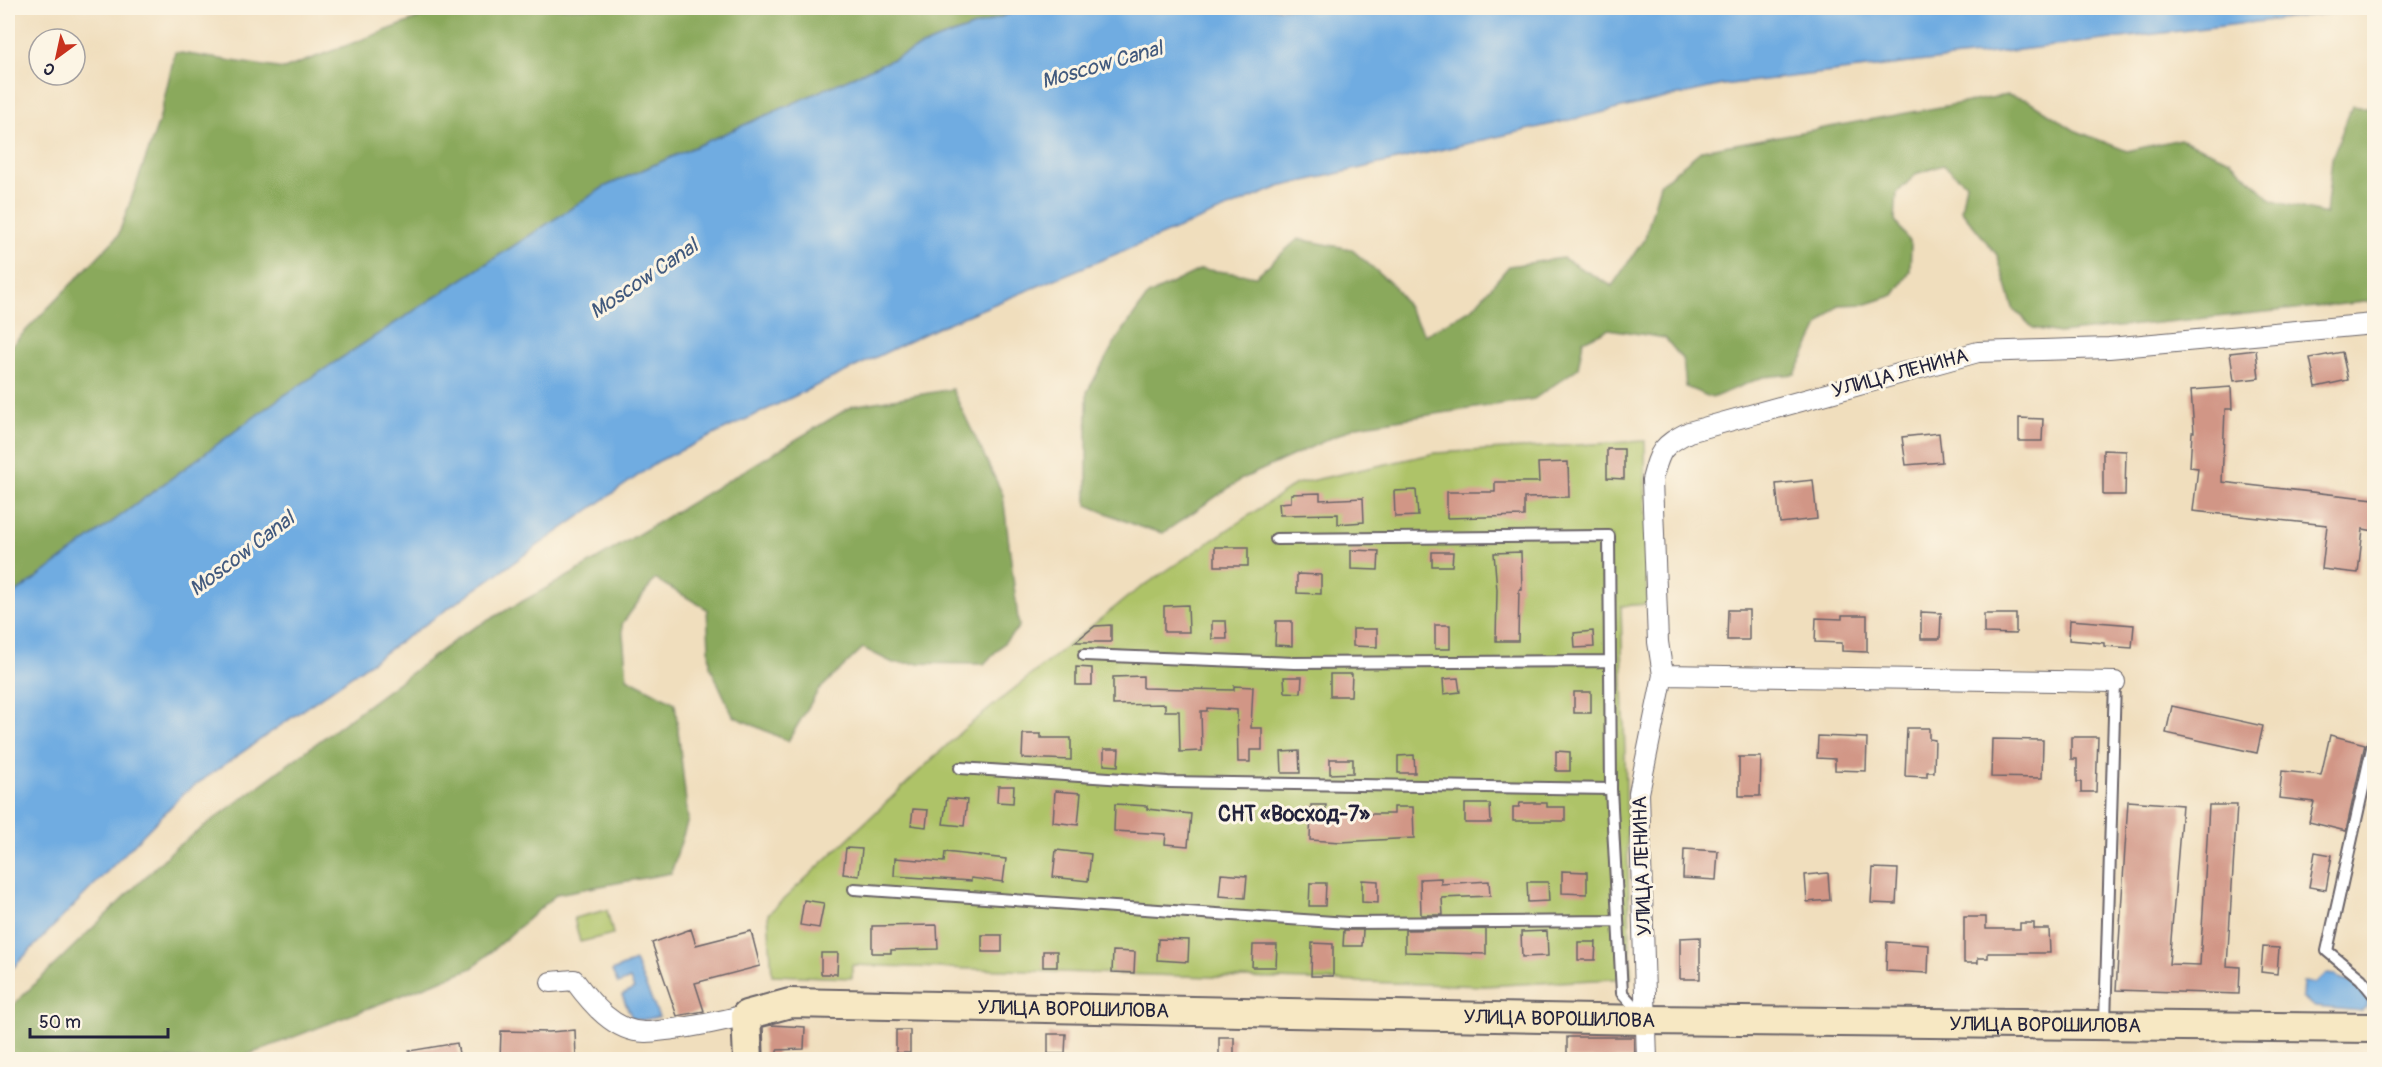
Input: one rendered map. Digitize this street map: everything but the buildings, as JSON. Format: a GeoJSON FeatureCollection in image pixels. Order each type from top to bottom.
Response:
{"type":"FeatureCollection","features":[{"type":"Feature","properties":{"kind":"street","name":"УЛИЦА ЛЕНИНА"},"geometry":{"type":"LineString","coordinates":[[1647,1059],[1639,793],[1663,675],[1658,642],[1652,480],[1658,456],[1668,443],[1689,432],[1978,352],[2109,348],[2374,324]]}},
{"type":"Feature","properties":{"kind":"street"},"geometry":{"type":"LineString","coordinates":[[1663,675],[2115,682]]}},
{"type":"Feature","properties":{"kind":"street"},"geometry":{"type":"LineString","coordinates":[[551,982],[574,980],[590,1002],[605,1016],[627,1028],[645,1033],[701,1025],[746,1015],[748,1059]]}},
{"type":"Feature","properties":{"kind":"street","name":"УЛИЦА ВОРОШИЛОВА"},"geometry":{"type":"LineString","coordinates":[[746,1015],[790,1003],[1647,1020],[2374,1028]]}},
{"type":"Feature","properties":{"kind":"lane"},"geometry":{"type":"LineString","coordinates":[[1276,539],[1609,536],[1608,661],[1611,789],[1622,993],[1647,1020]]}},
{"type":"Feature","properties":{"kind":"lane"},"geometry":{"type":"LineString","coordinates":[[1084,655],[1294,663],[1608,661]]}},
{"type":"Feature","properties":{"kind":"lane"},"geometry":{"type":"LineString","coordinates":[[2105,1026],[2115,682]]}},
{"type":"Feature","properties":{"kind":"lane"},"geometry":{"type":"LineString","coordinates":[[2374,740],[2328,951],[2361,979],[2374,995]]}},
{"type":"Feature","properties":{"kind":"lane"},"geometry":{"type":"LineString","coordinates":[[960,768],[1168,782],[1611,789]]}},
{"type":"Feature","properties":{"kind":"lane"},"geometry":{"type":"LineString","coordinates":[[854,890],[1348,923],[1618,921]]}},
{"type":"Feature","properties":{"kind":"green space"},"geometry":{"type":"Polygon","coordinates":[[[446,8],[1026,8],[936,40],[604,187],[280,398],[8,599],[8,349],[118,236],[159,121],[175,52],[284,69],[446,8]]]}},
{"type":"Feature","properties":{"kind":"green space"},"geometry":{"type":"Polygon","coordinates":[[[2007,95],[2028,100],[2074,130],[2127,151],[2180,139],[2230,160],[2273,201],[2326,214],[2332,158],[2352,106],[2374,109],[2374,301],[2059,333],[2033,328],[2013,308],[1997,255],[1961,210],[1966,183],[1943,165],[1916,174],[1897,193],[1895,220],[1911,245],[1910,272],[1894,295],[1867,304],[1839,305],[1820,324],[1795,374],[1763,377],[1712,398],[1686,387],[1683,360],[1665,338],[1609,329],[1583,341],[1578,368],[1534,399],[1357,426],[1242,479],[1163,533],[1140,527],[1087,505],[1087,392],[1115,342],[1148,295],[1201,269],[1256,276],[1298,239],[1351,249],[1395,287],[1425,335],[1473,308],[1509,266],[1563,258],[1612,286],[1645,238],[1660,184],[1702,150],[2007,95]]]}},
{"type":"Feature","properties":{"kind":"green space"},"geometry":{"type":"Polygon","coordinates":[[[952,389],[1003,495],[1019,627],[984,664],[893,663],[863,648],[818,691],[788,741],[733,716],[710,666],[707,609],[655,579],[622,624],[627,678],[675,703],[688,820],[671,873],[557,894],[472,968],[237,1059],[8,1059],[8,1010],[175,848],[465,633],[572,574],[852,406],[952,389]]]}},
{"type":"Feature","properties":{"kind":"green space"},"geometry":{"type":"Polygon","coordinates":[[[1645,441],[1647,604],[1621,606],[1631,978],[1484,986],[852,965],[852,978],[772,975],[768,914],[963,730],[1130,595],[1296,484],[1436,453],[1645,441]]]}},
{"type":"Feature","properties":{"kind":"green space"},"geometry":{"type":"Polygon","coordinates":[[[607,910],[613,934],[580,942],[574,918],[607,910]]]}},
{"type":"Feature","properties":{"kind":"water","name":"Moscow Canal"},"geometry":{"type":"Polygon","coordinates":[[[1026,8],[2374,8],[1722,85],[1279,187],[941,326],[659,461],[184,793],[8,973],[8,599],[280,398],[604,187],[936,40],[1026,8]]]}},
{"type":"Feature","properties":{"kind":"water"},"geometry":{"type":"Polygon","coordinates":[[[635,961],[659,1017],[641,1020],[632,1018],[622,995],[634,989],[630,979],[618,984],[612,971],[635,961]]]}},
{"type":"Feature","properties":{"kind":"water"},"geometry":{"type":"Polygon","coordinates":[[[2326,974],[2336,975],[2338,978],[2359,984],[2370,998],[2366,1007],[2361,1011],[2315,1007],[2302,998],[2303,982],[2316,983],[2326,974]]]}},
{"type":"Feature","properties":{"kind":"district","name":"СНТ «Восход-7»"},"geometry":{"type":"Point","coordinates":[1294,814]}}]}
